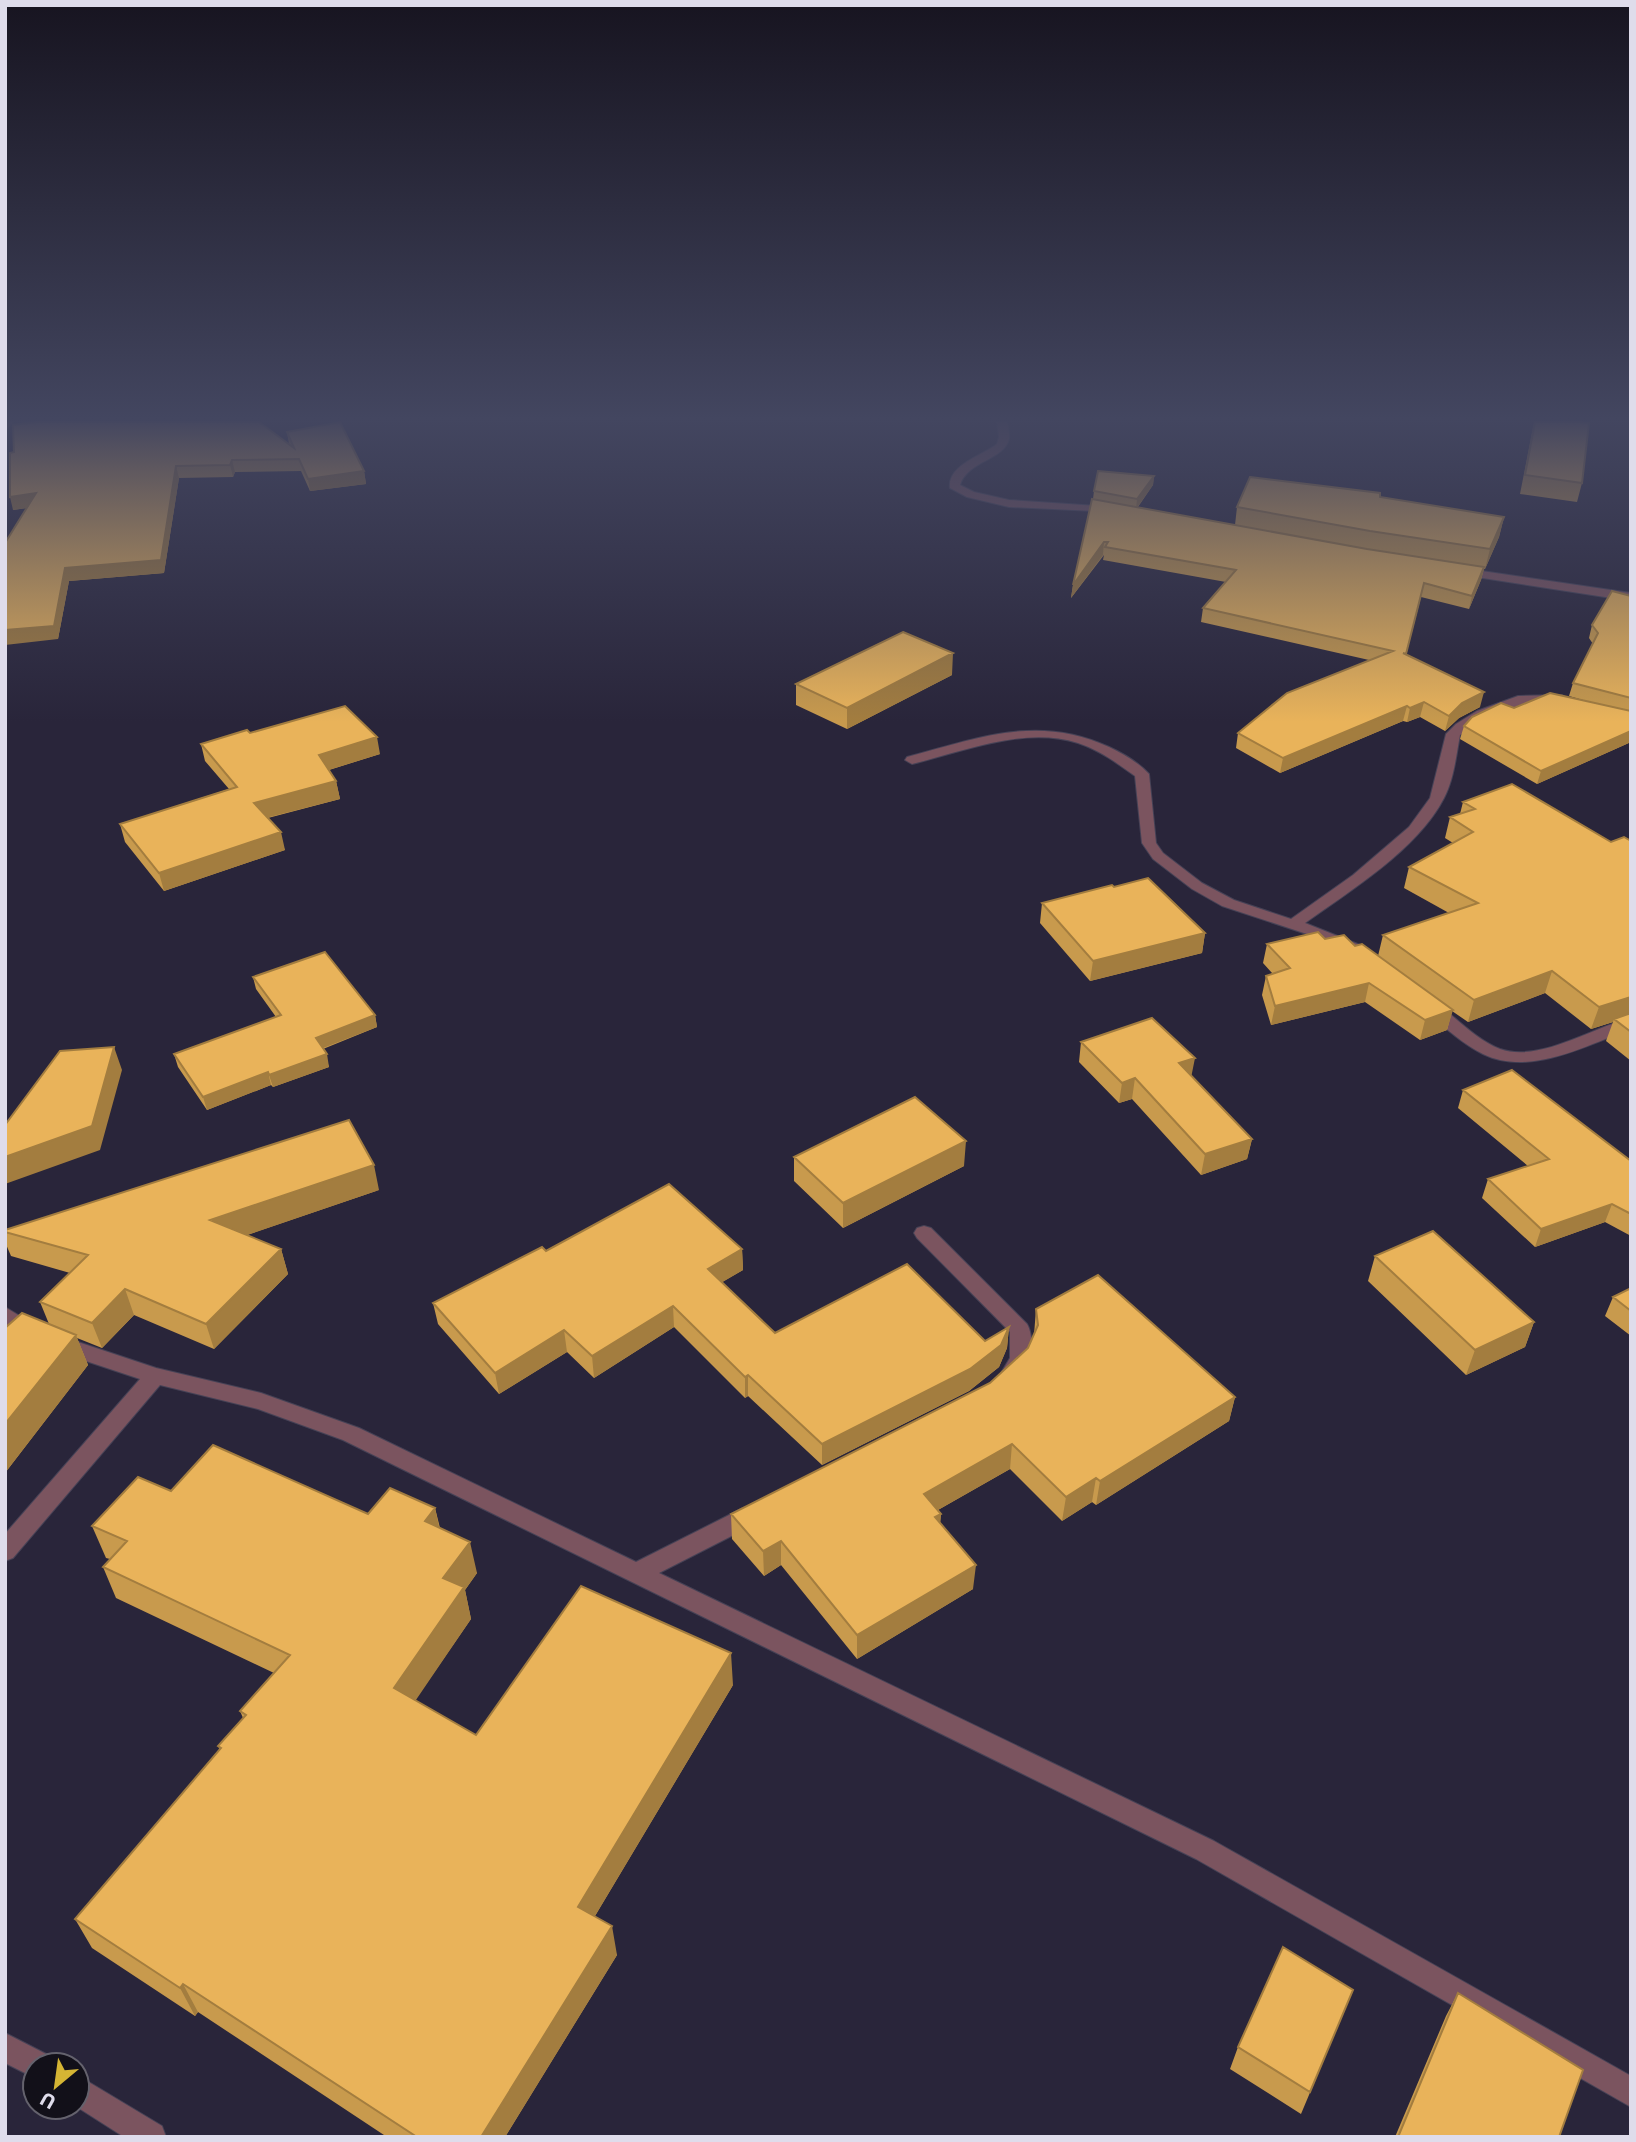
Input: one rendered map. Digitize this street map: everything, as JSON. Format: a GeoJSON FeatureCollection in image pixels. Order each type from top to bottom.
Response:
{"type":"FeatureCollection","features":[{"type":"Feature","properties":{"kind":"street"},"geometry":{"type":"LineString","coordinates":[[1453,570],[1631,597]]}},
{"type":"Feature","properties":{"kind":"street"},"geometry":{"type":"LineString","coordinates":[[1292,925],[1358,878],[1414,830],[1437,798],[1453,734],[1461,727],[1482,714],[1523,699],[1557,698],[1574,702]]}},
{"type":"Feature","properties":{"kind":"street"},"geometry":{"type":"LineString","coordinates":[[912,760],[1018,733],[1044,732],[1097,744],[1119,756],[1142,774],[1149,843],[1158,856],[1197,886],[1228,903],[1334,938],[1371,961]]}},
{"type":"Feature","properties":{"kind":"street"},"geometry":{"type":"LineString","coordinates":[[1423,1001],[1478,1044],[1508,1057],[1522,1058],[1544,1054],[1631,1023]]}},
{"type":"Feature","properties":{"kind":"street"},"geometry":{"type":"LineString","coordinates":[[924,1233],[1020,1329],[1022,1353],[1017,1368],[994,1387]]}},
{"type":"Feature","properties":{"kind":"street"},"geometry":{"type":"LineString","coordinates":[[5,1314],[33,1333],[155,1376],[261,1401],[351,1434],[1205,1850],[1631,2092]]}},
{"type":"Feature","properties":{"kind":"street"},"geometry":{"type":"LineString","coordinates":[[5,1551],[155,1376]]}},
{"type":"Feature","properties":{"kind":"street"},"geometry":{"type":"LineString","coordinates":[[638,1572],[771,1505]]}},
{"type":"Feature","properties":{"kind":"street"},"geometry":{"type":"LineString","coordinates":[[5,2047],[21,2056]]}},
{"type":"Feature","properties":{"kind":"street"},"geometry":{"type":"LineString","coordinates":[[91,2099],[151,2137]]}},
{"type":"Feature","properties":{"kind":"building"},"geometry":{"type":"Polygon","coordinates":[[[18,522],[167,522],[161,560],[65,568],[54,626],[5,630],[5,543],[18,522]]]}},
{"type":"Feature","properties":{"kind":"building"},"geometry":{"type":"Polygon","coordinates":[[[1087,522],[1218,522],[1484,567],[1472,596],[1424,583],[1406,654],[1403,653],[1484,692],[1462,703],[1449,716],[1424,702],[1410,708],[1407,706],[1283,758],[1238,733],[1287,693],[1393,651],[1203,608],[1236,570],[1105,547],[1108,542],[1104,542],[1073,585],[1087,522]]]}},
{"type":"Feature","properties":{"kind":"building"},"geometry":{"type":"Polygon","coordinates":[[[1320,522],[1502,522],[1490,549],[1320,522]]]}},
{"type":"Feature","properties":{"kind":"building"},"geometry":{"type":"Polygon","coordinates":[[[1612,591],[1631,596],[1631,698],[1573,683],[1598,633],[1592,625],[1612,591]]]}},
{"type":"Feature","properties":{"kind":"building"},"geometry":{"type":"Polygon","coordinates":[[[903,632],[953,653],[847,708],[796,684],[903,632]]]}},
{"type":"Feature","properties":{"kind":"building"},"geometry":{"type":"Polygon","coordinates":[[[1550,693],[1631,711],[1631,731],[1541,771],[1464,726],[1472,717],[1501,703],[1514,708],[1550,693]]]}},
{"type":"Feature","properties":{"kind":"building"},"geometry":{"type":"Polygon","coordinates":[[[345,706],[377,737],[319,755],[336,781],[254,803],[281,832],[159,873],[120,824],[237,787],[201,744],[345,706]]]}},
{"type":"Feature","properties":{"kind":"building"},"geometry":{"type":"Polygon","coordinates":[[[1512,784],[1611,842],[1624,837],[1631,841],[1631,997],[1599,1007],[1552,971],[1474,1000],[1383,935],[1478,903],[1409,867],[1473,832],[1450,817],[1475,809],[1463,802],[1512,784]]]}},
{"type":"Feature","properties":{"kind":"building"},"geometry":{"type":"Polygon","coordinates":[[[1148,878],[1205,933],[1093,961],[1042,903],[1112,885],[1114,887],[1148,878]]]}},
{"type":"Feature","properties":{"kind":"building"},"geometry":{"type":"Polygon","coordinates":[[[1318,932],[1325,939],[1344,935],[1355,946],[1362,944],[1453,1010],[1425,1020],[1369,983],[1275,1006],[1266,976],[1290,968],[1267,944],[1318,932]]]}},
{"type":"Feature","properties":{"kind":"building"},"geometry":{"type":"Polygon","coordinates":[[[325,952],[375,1015],[316,1038],[327,1054],[269,1075],[268,1072],[203,1097],[174,1054],[281,1015],[253,977],[325,952]]]}},
{"type":"Feature","properties":{"kind":"building"},"geometry":{"type":"Polygon","coordinates":[[[1631,1013],[1631,1032],[1614,1019],[1631,1013]]]}},
{"type":"Feature","properties":{"kind":"building"},"geometry":{"type":"Polygon","coordinates":[[[1152,1018],[1195,1058],[1179,1063],[1252,1139],[1205,1154],[1135,1078],[1122,1083],[1081,1042],[1152,1018]]]}},
{"type":"Feature","properties":{"kind":"building"},"geometry":{"type":"Polygon","coordinates":[[[114,1047],[92,1126],[5,1157],[5,1125],[60,1051],[114,1047]]]}},
{"type":"Feature","properties":{"kind":"building"},"geometry":{"type":"Polygon","coordinates":[[[1512,1070],[1631,1161],[1631,1214],[1612,1204],[1541,1229],[1488,1179],[1549,1159],[1463,1090],[1512,1070]]]}},
{"type":"Feature","properties":{"kind":"building"},"geometry":{"type":"Polygon","coordinates":[[[915,1097],[966,1141],[843,1203],[794,1157],[915,1097]]]}},
{"type":"Feature","properties":{"kind":"building"},"geometry":{"type":"Polygon","coordinates":[[[349,1120],[374,1165],[210,1220],[281,1249],[206,1324],[125,1289],[92,1323],[40,1302],[88,1255],[5,1232],[5,1230],[349,1120]]]}},
{"type":"Feature","properties":{"kind":"building"},"geometry":{"type":"Polygon","coordinates":[[[669,1184],[742,1249],[708,1269],[775,1333],[907,1264],[985,1341],[1009,1327],[1001,1345],[970,1369],[822,1444],[748,1375],[745,1377],[673,1306],[592,1356],[564,1330],[495,1373],[433,1303],[542,1247],[546,1251],[669,1184]]]}},
{"type":"Feature","properties":{"kind":"building"},"geometry":{"type":"Polygon","coordinates":[[[1433,1231],[1534,1322],[1475,1350],[1375,1256],[1433,1231]]]}},
{"type":"Feature","properties":{"kind":"building"},"geometry":{"type":"Polygon","coordinates":[[[1098,1275],[1235,1397],[1100,1481],[1096,1478],[1066,1497],[1012,1444],[924,1494],[941,1514],[935,1517],[976,1565],[857,1635],[781,1541],[763,1551],[731,1514],[990,1383],[1028,1348],[1038,1325],[1036,1309],[1098,1275]]]}},
{"type":"Feature","properties":{"kind":"building"},"geometry":{"type":"Polygon","coordinates":[[[1631,1288],[1631,1311],[1613,1297],[1631,1288]]]}},
{"type":"Feature","properties":{"kind":"building"},"geometry":{"type":"Polygon","coordinates":[[[22,1313],[76,1335],[5,1424],[5,1328],[22,1313]]]}},
{"type":"Feature","properties":{"kind":"building"},"geometry":{"type":"Polygon","coordinates":[[[213,1445],[368,1514],[390,1488],[435,1508],[425,1521],[470,1542],[443,1578],[464,1587],[394,1688],[476,1735],[581,1586],[731,1653],[578,1907],[612,1926],[481,2137],[417,2137],[183,1984],[180,1988],[75,1919],[221,1748],[218,1746],[246,1715],[240,1711],[290,1655],[103,1567],[127,1541],[92,1526],[138,1477],[171,1491],[213,1445]]]}},
{"type":"Feature","properties":{"kind":"building"},"geometry":{"type":"Polygon","coordinates":[[[1283,1947],[1353,1990],[1310,2092],[1238,2047],[1283,1947]]]}},
{"type":"Feature","properties":{"kind":"building"},"geometry":{"type":"Polygon","coordinates":[[[1458,1993],[1583,2070],[1559,2137],[1398,2137],[1458,1993]]]}}]}
